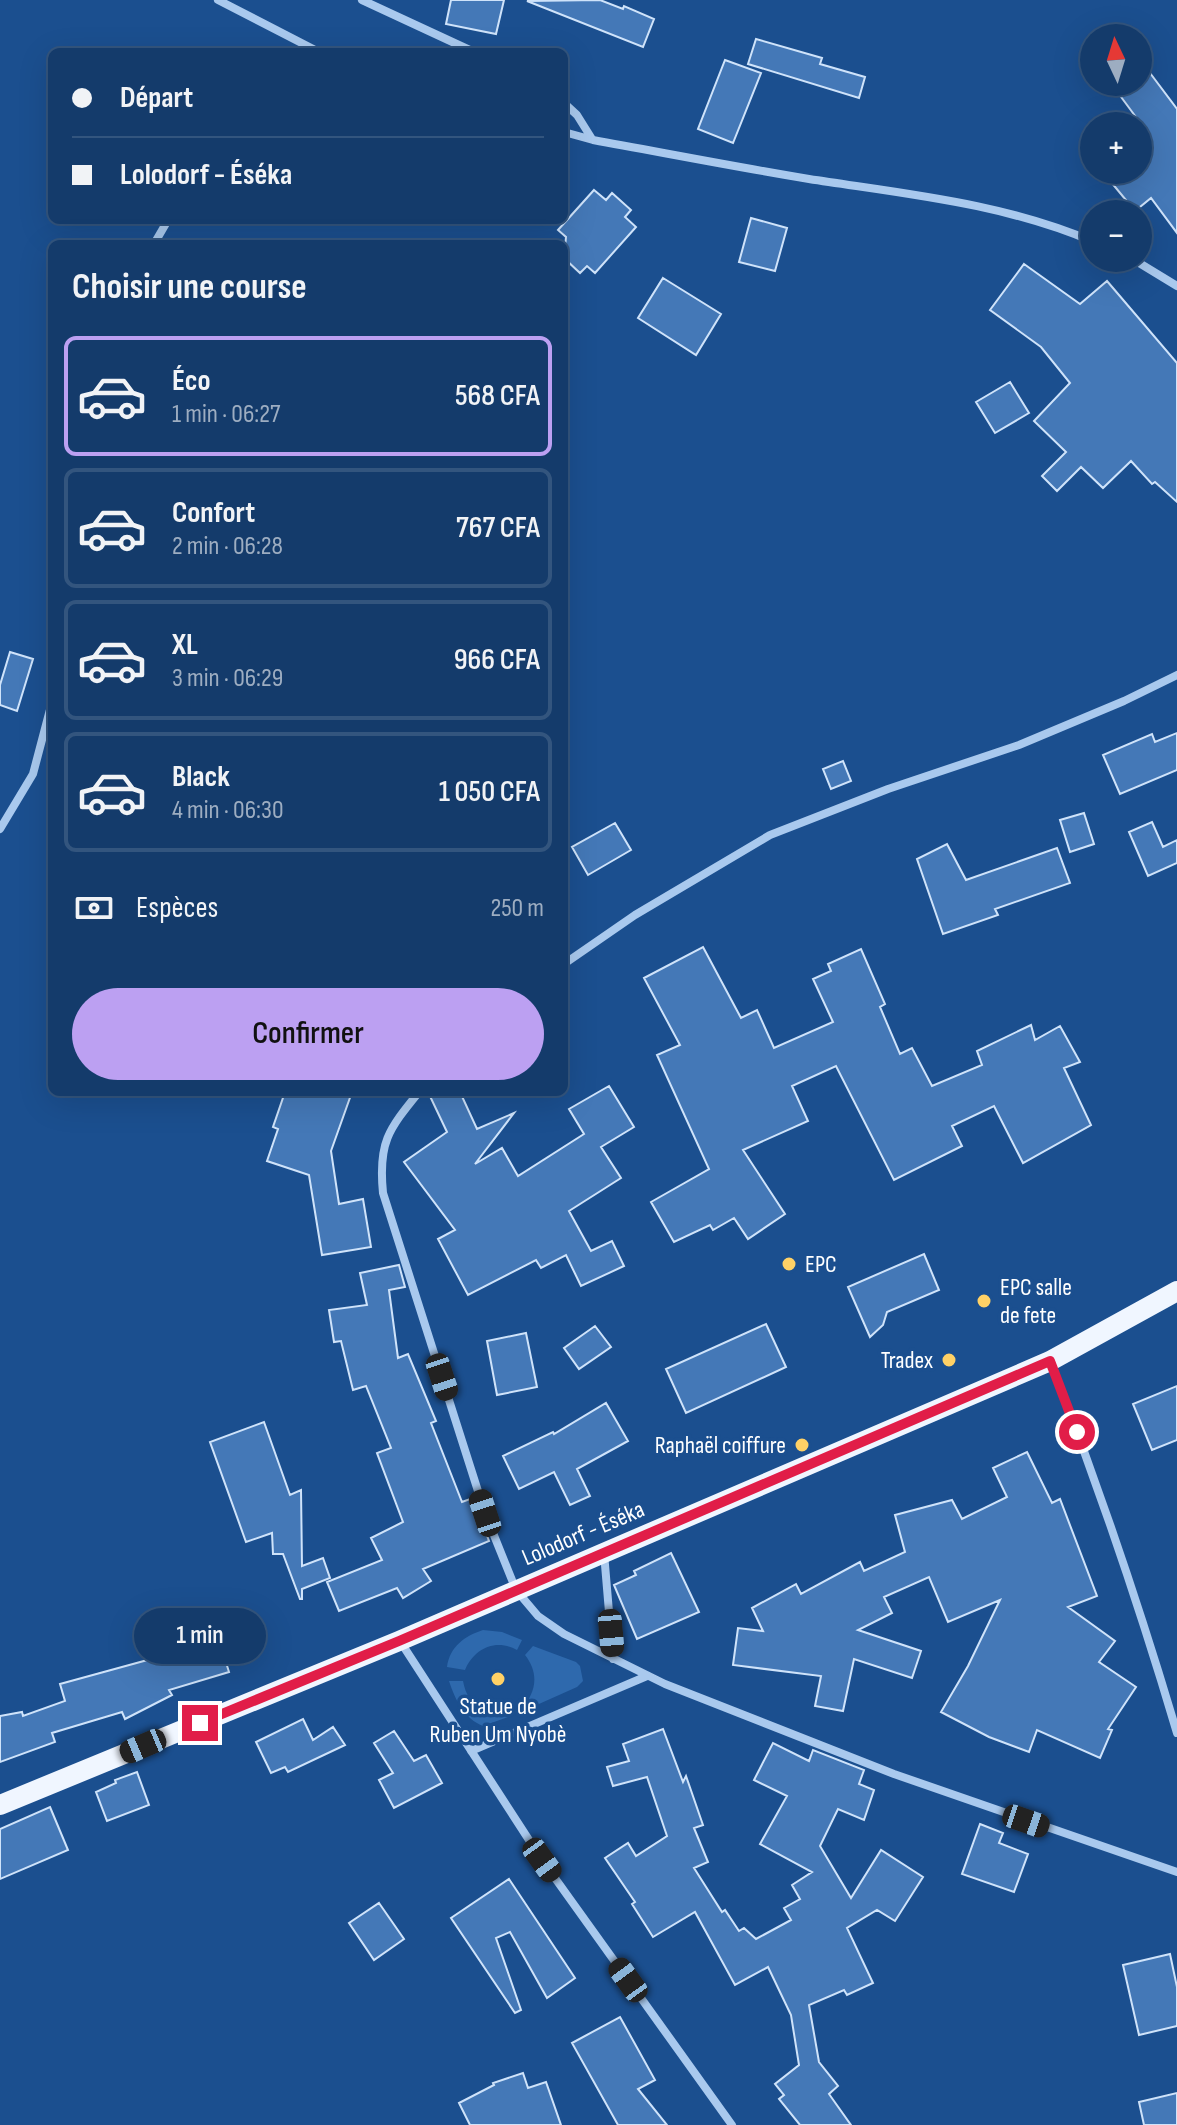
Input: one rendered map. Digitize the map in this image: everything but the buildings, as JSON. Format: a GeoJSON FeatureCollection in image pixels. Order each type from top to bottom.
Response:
{"type":"FeatureCollection","features":[{"type":"Feature","properties":{"kind":"main road","name":"Lolodorf - Éséka"},"geometry":{"type":"LineString","coordinates":[[0,1805],[399,1641],[1050,1361],[1177,1291]]}},
{"type":"Feature","properties":{"kind":"street"},"geometry":{"type":"LineString","coordinates":[[218,0],[308,48]]}},
{"type":"Feature","properties":{"kind":"street"},"geometry":{"type":"LineString","coordinates":[[362,0],[465,48]]}},
{"type":"Feature","properties":{"kind":"street"},"geometry":{"type":"LineString","coordinates":[[568,107],[593,140]]}},
{"type":"Feature","properties":{"kind":"street"},"geometry":{"type":"LineString","coordinates":[[568,133],[806,178],[981,205],[1060,227],[1080,236]]}},
{"type":"Feature","properties":{"kind":"street"},"geometry":{"type":"LineString","coordinates":[[1152,271],[1177,286]]}},
{"type":"Feature","properties":{"kind":"street"},"geometry":{"type":"LineString","coordinates":[[568,961],[635,915],[770,835],[888,789],[1019,745],[1177,675]]}},
{"type":"Feature","properties":{"kind":"street"},"geometry":{"type":"LineString","coordinates":[[0,829],[33,774],[48,717]]}},
{"type":"Feature","properties":{"kind":"street"},"geometry":{"type":"LineString","coordinates":[[416,1096],[386,1138],[380,1162],[383,1193],[485,1513],[516,1590],[538,1616],[564,1634],[647,1676],[894,1774],[1177,1872]]}},
{"type":"Feature","properties":{"kind":"street"},"geometry":{"type":"LineString","coordinates":[[1050,1361],[1150,1641],[1177,1733]]}},
{"type":"Feature","properties":{"kind":"street"},"geometry":{"type":"LineString","coordinates":[[604,1552],[613,1659]]}},
{"type":"Feature","properties":{"kind":"street"},"geometry":{"type":"LineString","coordinates":[[399,1641],[542,1860],[732,2125]]}},
{"type":"Feature","properties":{"kind":"street"},"geometry":{"type":"LineString","coordinates":[[471,1751],[647,1676]]}},
{"type":"Feature","properties":{"kind":"shaded area"},"geometry":{"type":"Polygon","coordinates":[[[483,1630],[502,1632],[522,1640],[517,1650],[501,1645],[480,1651],[465,1670],[447,1667],[451,1653],[459,1643],[483,1630]]]}},
{"type":"Feature","properties":{"kind":"shaded area"},"geometry":{"type":"Polygon","coordinates":[[[533,1646],[576,1662],[583,1681],[577,1687],[521,1712],[533,1691],[533,1669],[525,1655],[533,1646]]]}},
{"type":"Feature","properties":{"kind":"shaded area"},"geometry":{"type":"Polygon","coordinates":[[[449,1681],[463,1681],[469,1698],[479,1708],[508,1717],[483,1726],[477,1723],[462,1708],[449,1681]]]}},
{"type":"Feature","properties":{"kind":"place","name":"EPC"},"geometry":{"type":"Point","coordinates":[789,1264]}},
{"type":"Feature","properties":{"kind":"place","name":"EPC salle de fete"},"geometry":{"type":"Point","coordinates":[984,1301]}},
{"type":"Feature","properties":{"kind":"place","name":"Tradex"},"geometry":{"type":"Point","coordinates":[949,1360]}},
{"type":"Feature","properties":{"kind":"place","name":"Raphaël coiffure"},"geometry":{"type":"Point","coordinates":[802,1445]}},
{"type":"Feature","properties":{"kind":"place","name":"Statue de Ruben Um Nyobè"},"geometry":{"type":"Point","coordinates":[498,1679]}},
{"type":"Feature","properties":{"kind":"route"},"geometry":{"type":"LineString","coordinates":[[200,1723],[399,1641],[1050,1361],[1077,1432]]}}]}
